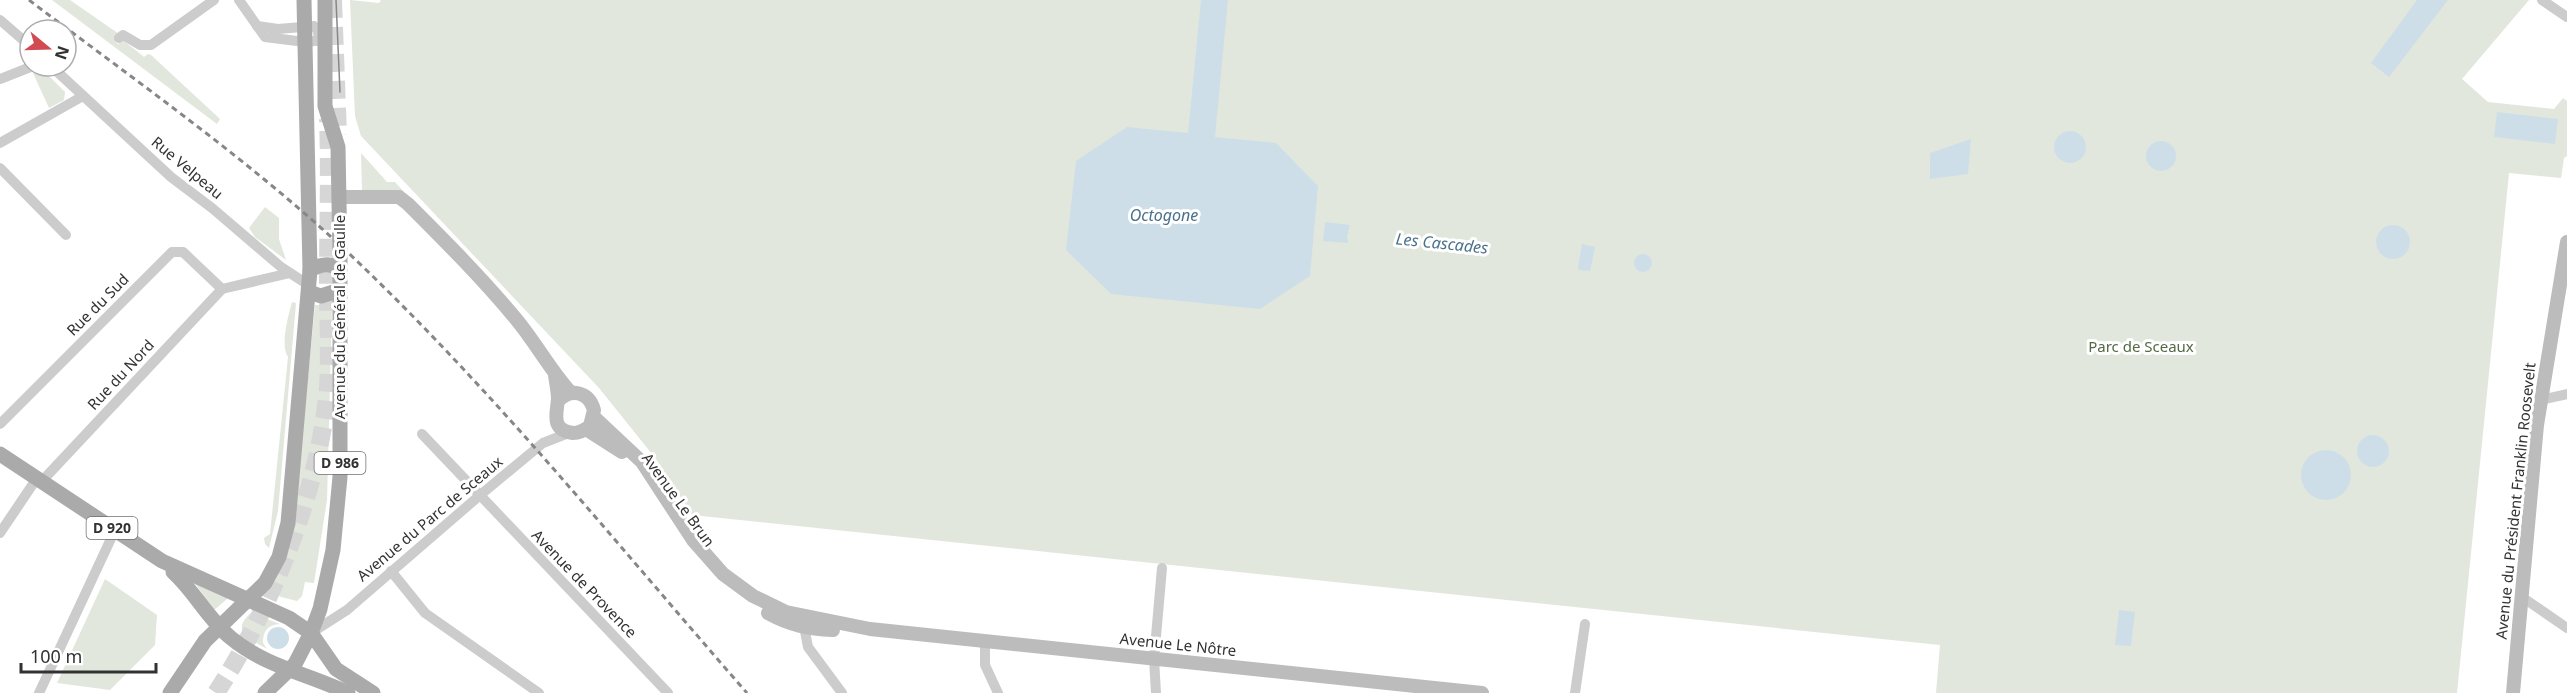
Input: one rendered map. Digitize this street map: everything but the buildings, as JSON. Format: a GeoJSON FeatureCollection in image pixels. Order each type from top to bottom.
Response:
{"type":"FeatureCollection","features":[{"type":"Feature","properties":{"kind":"main road","name":"Avenue du Général de Gaulle"},"geometry":{"type":"LineString","coordinates":[[304,0],[316,39],[325,106],[338,147],[340,270],[340,477],[333,550],[320,609],[311,633]]}},
{"type":"Feature","properties":{"kind":"main road","name":"Avenue du Général de Gaulle"},"geometry":{"type":"LineString","coordinates":[[250,599],[271,573],[279,557],[288,523],[310,289],[316,39],[325,0]]}},
{"type":"Feature","properties":{"kind":"main road"},"geometry":{"type":"LineString","coordinates":[[339,197],[399,197],[408,204],[515,318],[537,345],[555,375],[572,393]]}},
{"type":"Feature","properties":{"kind":"main road","name":"Avenue du Président Franklin Roosevelt"},"geometry":{"type":"LineString","coordinates":[[2513,693],[2541,400],[2567,242]]}},
{"type":"Feature","properties":{"kind":"main road"},"geometry":{"type":"LineString","coordinates":[[310,270],[320,265],[334,266],[340,270]]}},
{"type":"Feature","properties":{"kind":"main road"},"geometry":{"type":"LineString","coordinates":[[310,289],[321,296],[340,290]]}},
{"type":"Feature","properties":{"kind":"main road"},"geometry":{"type":"LineString","coordinates":[[555,375],[558,401],[555,407],[556,420],[565,430],[571,432],[586,429],[594,417],[593,404],[589,399],[578,393],[572,393],[558,401]]}},
{"type":"Feature","properties":{"kind":"main road","name":"Avenue Le Brun"},"geometry":{"type":"LineString","coordinates":[[594,417],[642,462],[693,540],[723,574],[753,596],[803,623]]}},
{"type":"Feature","properties":{"kind":"main road","name":"Avenue Le Brun"},"geometry":{"type":"LineString","coordinates":[[586,429],[620,450],[638,470],[694,553],[719,578],[769,614],[786,623],[803,623]]}},
{"type":"Feature","properties":{"kind":"main road","name":"D 920"},"geometry":{"type":"LineString","coordinates":[[0,454],[162,561],[186,583],[217,626],[249,650],[288,670],[348,693]]}},
{"type":"Feature","properties":{"kind":"main road","name":"D 920"},"geometry":{"type":"LineString","coordinates":[[162,561],[289,618],[311,633],[336,669],[373,693]]}},
{"type":"Feature","properties":{"kind":"main road","name":"D 986"},"geometry":{"type":"LineString","coordinates":[[170,693],[217,626],[250,599]]}},
{"type":"Feature","properties":{"kind":"main road","name":"Avenue Le Nôtre"},"geometry":{"type":"LineString","coordinates":[[803,623],[1482,693]]}},
{"type":"Feature","properties":{"kind":"main road","name":"D 986"},"geometry":{"type":"LineString","coordinates":[[265,693],[295,664],[311,633]]}},
{"type":"Feature","properties":{"kind":"street"},"geometry":{"type":"LineString","coordinates":[[119,38],[125,35],[140,45],[151,45],[214,0]]}},
{"type":"Feature","properties":{"kind":"street"},"geometry":{"type":"LineString","coordinates":[[239,0],[257,26],[278,28],[316,39]]}},
{"type":"Feature","properties":{"kind":"street"},"geometry":{"type":"LineString","coordinates":[[2542,0],[2567,17]]}},
{"type":"Feature","properties":{"kind":"street"},"geometry":{"type":"LineString","coordinates":[[0,20],[18,36]]}},
{"type":"Feature","properties":{"kind":"street"},"geometry":{"type":"LineString","coordinates":[[0,79],[18,72]]}},
{"type":"Feature","properties":{"kind":"street","name":"Rue Velpeau"},"geometry":{"type":"LineString","coordinates":[[64,78],[171,177],[310,289]]}},
{"type":"Feature","properties":{"kind":"street"},"geometry":{"type":"LineString","coordinates":[[0,143],[83,96]]}},
{"type":"Feature","properties":{"kind":"street"},"geometry":{"type":"LineString","coordinates":[[0,168],[66,235]]}},
{"type":"Feature","properties":{"kind":"street","name":"Rue du Sud"},"geometry":{"type":"LineString","coordinates":[[0,424],[172,252],[183,252],[222,289]]}},
{"type":"Feature","properties":{"kind":"street"},"geometry":{"type":"LineString","coordinates":[[222,289],[290,273]]}},
{"type":"Feature","properties":{"kind":"street","name":"Rue du Nord"},"geometry":{"type":"LineString","coordinates":[[0,533],[39,479],[222,289]]}},
{"type":"Feature","properties":{"kind":"street"},"geometry":{"type":"LineString","coordinates":[[2541,400],[2567,394]]}},
{"type":"Feature","properties":{"kind":"street","name":"Avenue du Parc de Sceaux"},"geometry":{"type":"LineString","coordinates":[[311,633],[347,610],[543,443],[571,432]]}},
{"type":"Feature","properties":{"kind":"street","name":"Avenue de Provence"},"geometry":{"type":"LineString","coordinates":[[422,434],[668,693]]}},
{"type":"Feature","properties":{"kind":"street"},"geometry":{"type":"LineString","coordinates":[[39,693],[115,530]]}},
{"type":"Feature","properties":{"kind":"street"},"geometry":{"type":"LineString","coordinates":[[1156,693],[1154,659],[1162,568]]}},
{"type":"Feature","properties":{"kind":"street"},"geometry":{"type":"LineString","coordinates":[[391,571],[425,613],[539,693]]}},
{"type":"Feature","properties":{"kind":"street"},"geometry":{"type":"LineString","coordinates":[[2522,597],[2567,628]]}},
{"type":"Feature","properties":{"kind":"street"},"geometry":{"type":"LineString","coordinates":[[803,623],[808,647],[842,693]]}},
{"type":"Feature","properties":{"kind":"street"},"geometry":{"type":"LineString","coordinates":[[1575,692],[1585,624]]}},
{"type":"Feature","properties":{"kind":"street"},"geometry":{"type":"LineString","coordinates":[[985,642],[985,665],[998,693]]}},
{"type":"Feature","properties":{"kind":"green space"},"geometry":{"type":"Polygon","coordinates":[[[52,0],[70,0],[119,34],[115,41],[118,44],[124,41],[144,57],[151,55],[220,119],[217,124],[78,18],[52,0]]]}},
{"type":"Feature","properties":{"kind":"green space","name":"Parc de Sceaux"},"geometry":{"type":"Polygon","coordinates":[[[350,0],[379,3],[381,0],[2529,0],[2462,79],[2488,102],[2554,109],[2563,98],[2567,101],[2567,156],[2564,158],[2561,178],[2509,173],[2457,693],[1936,693],[1940,645],[692,515],[656,459],[599,388],[361,136],[355,116],[350,0]]]}},
{"type":"Feature","properties":{"kind":"green space"},"geometry":{"type":"Polygon","coordinates":[[[35,78],[51,78],[65,92],[64,100],[49,108],[35,78]]]}},
{"type":"Feature","properties":{"kind":"green space"},"geometry":{"type":"Polygon","coordinates":[[[361,153],[387,182],[395,182],[404,192],[362,191],[361,153]]]}},
{"type":"Feature","properties":{"kind":"green space"},"geometry":{"type":"Polygon","coordinates":[[[265,207],[279,218],[279,239],[286,260],[255,237],[249,228],[265,207]]]}},
{"type":"Feature","properties":{"kind":"green space"},"geometry":{"type":"Polygon","coordinates":[[[292,302],[296,303],[278,511],[269,548],[264,538],[270,534],[288,357],[285,338],[292,302]]]}},
{"type":"Feature","properties":{"kind":"green space"},"geometry":{"type":"Polygon","coordinates":[[[315,305],[332,305],[327,500],[314,583],[305,582],[302,596],[297,601],[281,597],[270,590],[283,565],[293,532],[315,305]]]}},
{"type":"Feature","properties":{"kind":"green space"},"geometry":{"type":"Polygon","coordinates":[[[105,579],[157,615],[155,645],[110,690],[57,683],[105,579]]]}},
{"type":"Feature","properties":{"kind":"green space"},"geometry":{"type":"Polygon","coordinates":[[[192,579],[233,594],[214,610],[192,579]]]}},
{"type":"Feature","properties":{"kind":"green space"},"geometry":{"type":"Polygon","coordinates":[[[251,613],[280,624],[269,627],[265,632],[263,643],[267,649],[249,639],[242,630],[242,625],[251,613]]]}},
{"type":"Feature","properties":{"kind":"water","name":"Octogone"},"geometry":{"type":"Polygon","coordinates":[[[1201,0],[1228,0],[1215,137],[1276,143],[1318,186],[1310,276],[1260,309],[1111,294],[1066,250],[1076,161],[1127,127],[1188,133],[1201,0]]]}},
{"type":"Feature","properties":{"kind":"water"},"geometry":{"type":"Polygon","coordinates":[[[2417,0],[2448,0],[2389,77],[2371,63],[2417,0]]]}},
{"type":"Feature","properties":{"kind":"water"},"geometry":{"type":"Polygon","coordinates":[[[2497,112],[2558,119],[2555,144],[2494,137],[2497,112]]]}},
{"type":"Feature","properties":{"kind":"water"},"geometry":{"type":"Polygon","coordinates":[[[2070,131],[2081,136],[2086,147],[2081,158],[2070,163],[2059,158],[2054,147],[2059,136],[2070,131]]]}},
{"type":"Feature","properties":{"kind":"water"},"geometry":{"type":"Polygon","coordinates":[[[1971,139],[1968,174],[1930,179],[1930,153],[1971,139]]]}},
{"type":"Feature","properties":{"kind":"water"},"geometry":{"type":"Polygon","coordinates":[[[2161,141],[2172,145],[2176,156],[2172,167],[2161,171],[2150,167],[2146,156],[2150,145],[2161,141]]]}},
{"type":"Feature","properties":{"kind":"water"},"geometry":{"type":"Polygon","coordinates":[[[1325,222],[1350,225],[1348,243],[1323,241],[1325,222]]]}},
{"type":"Feature","properties":{"kind":"water"},"geometry":{"type":"Polygon","coordinates":[[[2393,225],[2405,230],[2410,242],[2405,254],[2393,259],[2381,254],[2376,242],[2381,230],[2393,225]]]}},
{"type":"Feature","properties":{"kind":"water"},"geometry":{"type":"Polygon","coordinates":[[[1582,244],[1595,247],[1590,271],[1579,270],[1578,267],[1582,244]]]}},
{"type":"Feature","properties":{"kind":"water"},"geometry":{"type":"Polygon","coordinates":[[[1643,254],[1649,257],[1652,263],[1649,269],[1643,272],[1637,269],[1634,263],[1637,257],[1643,254]]]}},
{"type":"Feature","properties":{"kind":"water"},"geometry":{"type":"Polygon","coordinates":[[[2373,435],[2384,440],[2389,451],[2384,462],[2373,467],[2362,462],[2357,451],[2362,440],[2373,435]]]}},
{"type":"Feature","properties":{"kind":"water"},"geometry":{"type":"Polygon","coordinates":[[[2326,450],[2335,452],[2346,461],[2351,475],[2349,484],[2340,495],[2326,500],[2317,498],[2306,489],[2301,475],[2303,466],[2312,455],[2326,450]]]}},
{"type":"Feature","properties":{"kind":"water"},"geometry":{"type":"Polygon","coordinates":[[[2119,610],[2135,612],[2131,646],[2115,645],[2119,610]]]}},
{"type":"Feature","properties":{"kind":"water"},"geometry":{"type":"Polygon","coordinates":[[[278,627],[286,630],[289,638],[286,646],[278,649],[270,646],[267,638],[270,630],[278,627]]]}},
{"type":"Feature","properties":{"kind":"tunnel"},"geometry":{"type":"LineString","coordinates":[[333,0],[338,135]]}},
{"type":"Feature","properties":{"kind":"tunnel"},"geometry":{"type":"LineString","coordinates":[[216,693],[256,624],[290,547],[315,466],[323,426],[329,361],[328,119]]}},
{"type":"Feature","properties":{"kind":"tram line"},"geometry":{"type":"LineString","coordinates":[[336,0],[340,92]]}},
{"type":"Feature","properties":{"kind":"railway"},"geometry":{"type":"LineString","coordinates":[[29,0],[240,160],[281,193],[359,263],[411,314],[510,420],[747,693]]}},
{"type":"Feature","properties":{"kind":"water label","name":"Les Cascades"},"geometry":{"type":"Point","coordinates":[1442,243]}}]}
